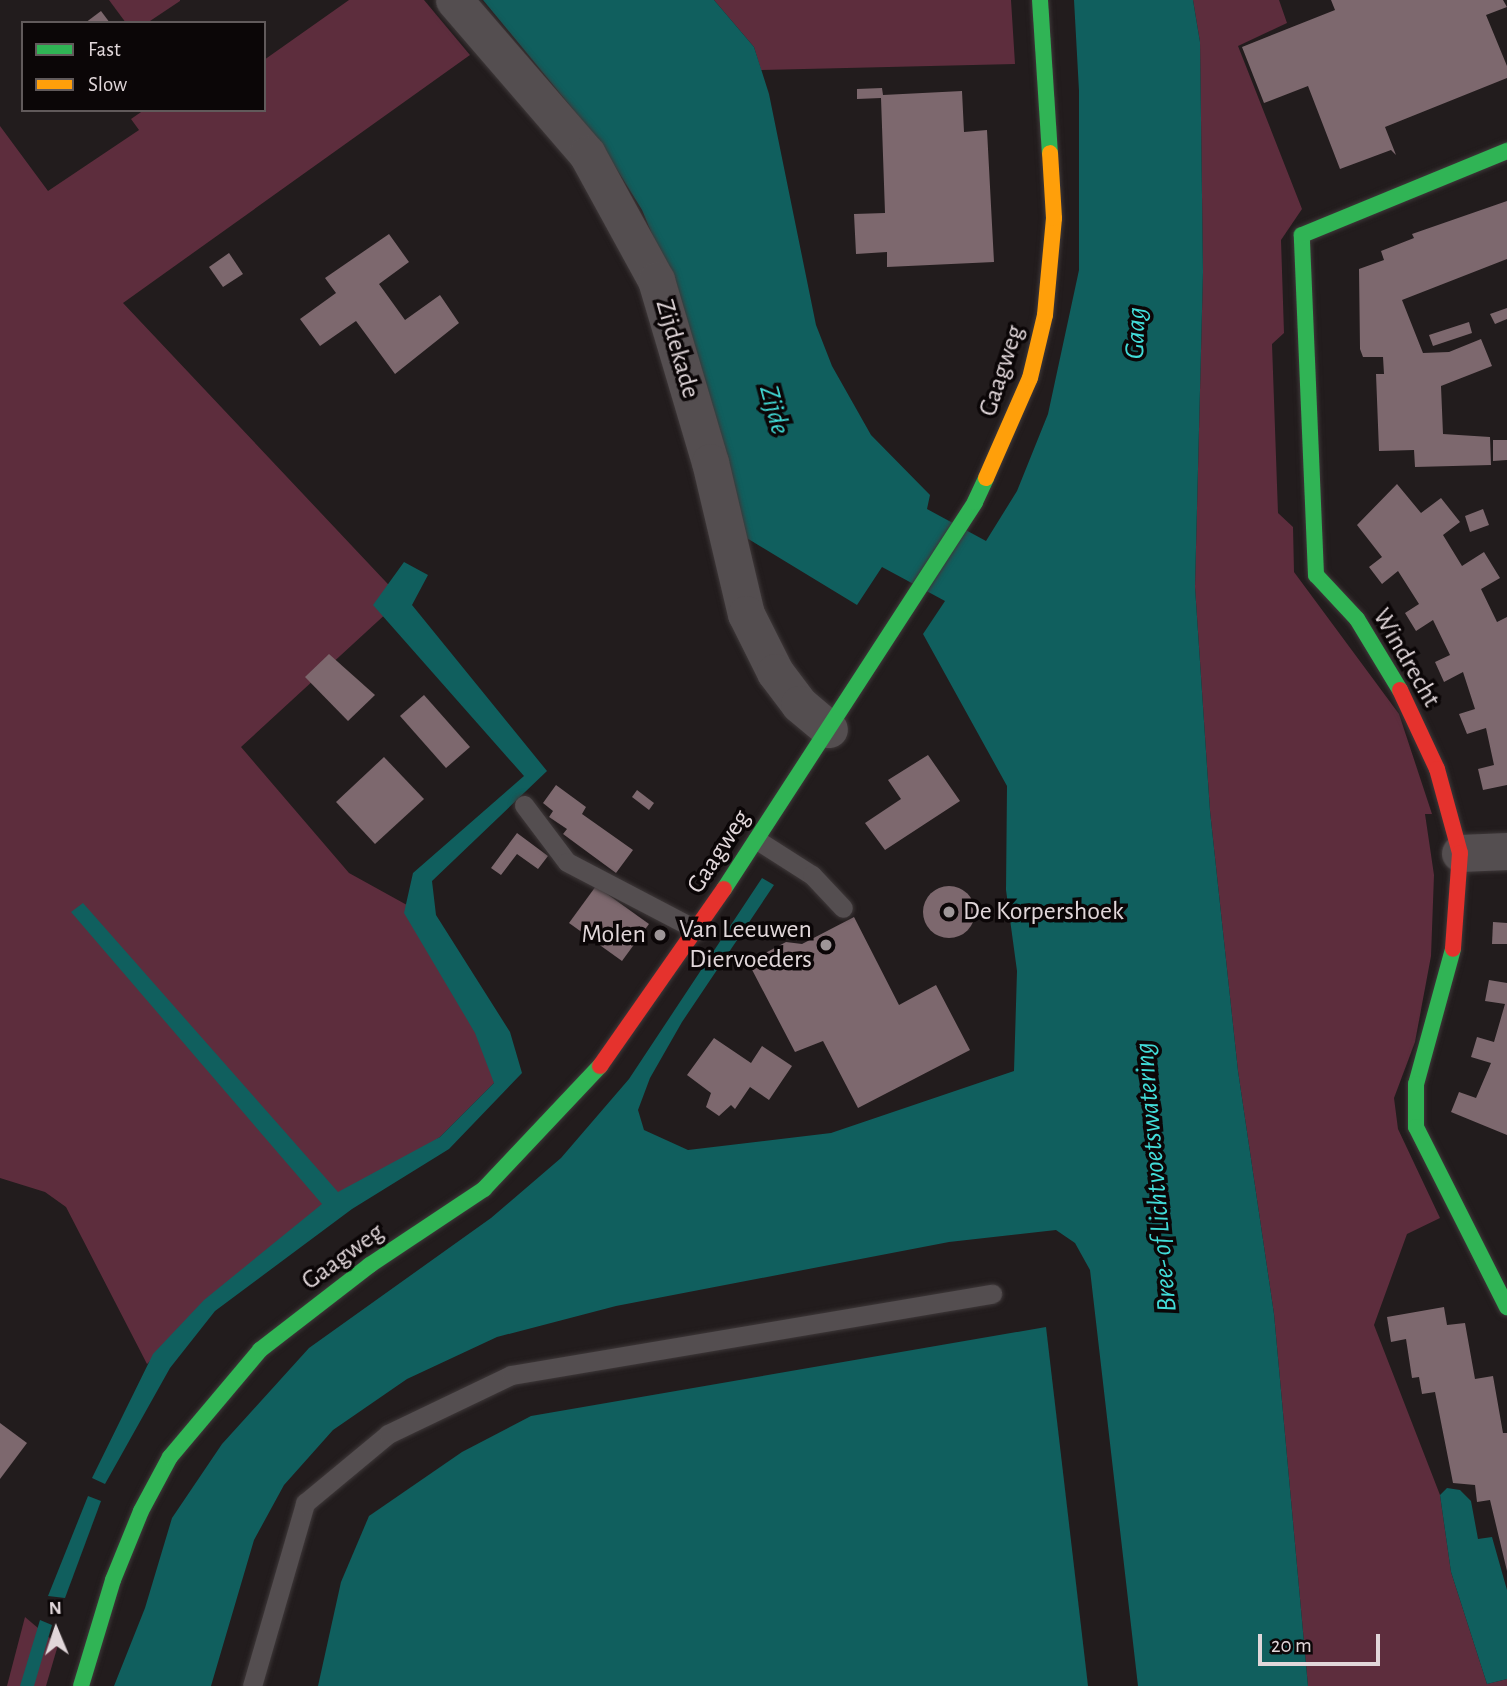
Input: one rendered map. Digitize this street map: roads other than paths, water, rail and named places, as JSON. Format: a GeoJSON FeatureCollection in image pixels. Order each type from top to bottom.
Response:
{"type":"FeatureCollection","features":[{"type":"Feature","properties":{"kind":"main road","name":"Gaagweg"},"geometry":{"type":"LineString","coordinates":[[81,1686],[113,1580],[141,1511],[170,1457],[261,1350],[370,1265],[484,1189],[586,1085],[697,930],[975,502],[1030,378],[1045,315],[1054,218],[1040,0]]}},
{"type":"Feature","properties":{"kind":"main road","name":"Windrecht"},"geometry":{"type":"LineString","coordinates":[[1507,151],[1303,235],[1316,575],[1357,620],[1396,681],[1437,769],[1460,853],[1455,943],[1416,1084],[1416,1127],[1507,1307]]}},
{"type":"Feature","properties":{"kind":"street","name":"Zijdekade"},"geometry":{"type":"LineString","coordinates":[[454,0],[587,154],[656,279],[710,462],[746,614],[775,672],[799,704],[829,729]]}},
{"type":"Feature","properties":{"kind":"street"},"geometry":{"type":"LineString","coordinates":[[1460,853],[1507,851]]}},
{"type":"Feature","properties":{"kind":"lane"},"geometry":{"type":"LineString","coordinates":[[524,805],[567,862],[697,930]]}},
{"type":"Feature","properties":{"kind":"lane"},"geometry":{"type":"LineString","coordinates":[[757,840],[812,875],[843,908]]}},
{"type":"Feature","properties":{"kind":"lane"},"geometry":{"type":"LineString","coordinates":[[252,1686],[305,1503],[388,1434],[511,1375],[992,1294]]}},
{"type":"Feature","properties":{"kind":"water"},"geometry":{"type":"Polygon","coordinates":[[[483,0],[714,0],[754,47],[769,94],[816,325],[832,366],[871,435],[930,495],[927,509],[986,541],[1017,491],[1048,414],[1079,270],[1079,91],[1074,0],[1193,0],[1200,42],[1203,272],[1195,587],[1210,811],[1238,1071],[1274,1314],[1308,1686],[1138,1686],[1090,1270],[1075,1243],[1056,1230],[949,1242],[616,1306],[497,1337],[407,1379],[333,1430],[284,1485],[254,1540],[211,1686],[114,1686],[145,1608],[172,1518],[222,1444],[309,1348],[491,1218],[561,1158],[629,1079],[762,878],[774,885],[682,1022],[650,1078],[638,1110],[644,1130],[688,1150],[831,1133],[1014,1071],[1017,971],[1006,890],[1007,786],[923,634],[945,601],[882,567],[857,605],[745,537],[672,282],[642,210],[600,142],[483,0]]]}},
{"type":"Feature","properties":{"kind":"water"},"geometry":{"type":"Polygon","coordinates":[[[404,562],[428,575],[412,605],[547,771],[432,881],[436,915],[510,1032],[522,1073],[449,1149],[352,1209],[215,1311],[170,1368],[105,1484],[92,1478],[153,1354],[204,1300],[322,1204],[71,912],[83,903],[338,1192],[440,1137],[494,1083],[475,1033],[404,913],[413,873],[524,776],[373,605],[404,562]]]}},
{"type":"Feature","properties":{"kind":"water"},"geometry":{"type":"Polygon","coordinates":[[[1046,1327],[1088,1686],[318,1686],[341,1582],[369,1516],[462,1452],[531,1416],[1046,1327]]]}},
{"type":"Feature","properties":{"kind":"water"},"geometry":{"type":"Polygon","coordinates":[[[1447,1488],[1460,1490],[1471,1501],[1478,1539],[1492,1537],[1507,1590],[1507,1679],[1487,1684],[1451,1572],[1440,1495],[1447,1488]]]}},
{"type":"Feature","properties":{"kind":"water"},"geometry":{"type":"Polygon","coordinates":[[[88,1496],[101,1501],[65,1598],[48,1596],[88,1496]]]}},
{"type":"Feature","properties":{"kind":"water"},"geometry":{"type":"Polygon","coordinates":[[[40,1620],[52,1625],[34,1686],[20,1686],[40,1620]]]}},
{"type":"Feature","properties":{"kind":"place","name":"De Korpershoek"},"geometry":{"type":"Point","coordinates":[949,912]}},
{"type":"Feature","properties":{"kind":"place","name":"Molen"},"geometry":{"type":"Point","coordinates":[660,935]}},
{"type":"Feature","properties":{"kind":"place","name":"Van Leeuwen Diervoeders"},"geometry":{"type":"Point","coordinates":[826,945]}},
{"type":"Feature","properties":{"kind":"water label","name":"Gaag"},"geometry":{"type":"Point","coordinates":[1136,333]}},
{"type":"Feature","properties":{"kind":"water label","name":"Zijde"},"geometry":{"type":"Point","coordinates":[774,410]}},
{"type":"Feature","properties":{"kind":"water label","name":"Bree- of Lichtvoetswatering"},"geometry":{"type":"Point","coordinates":[1156,1177]}}]}
